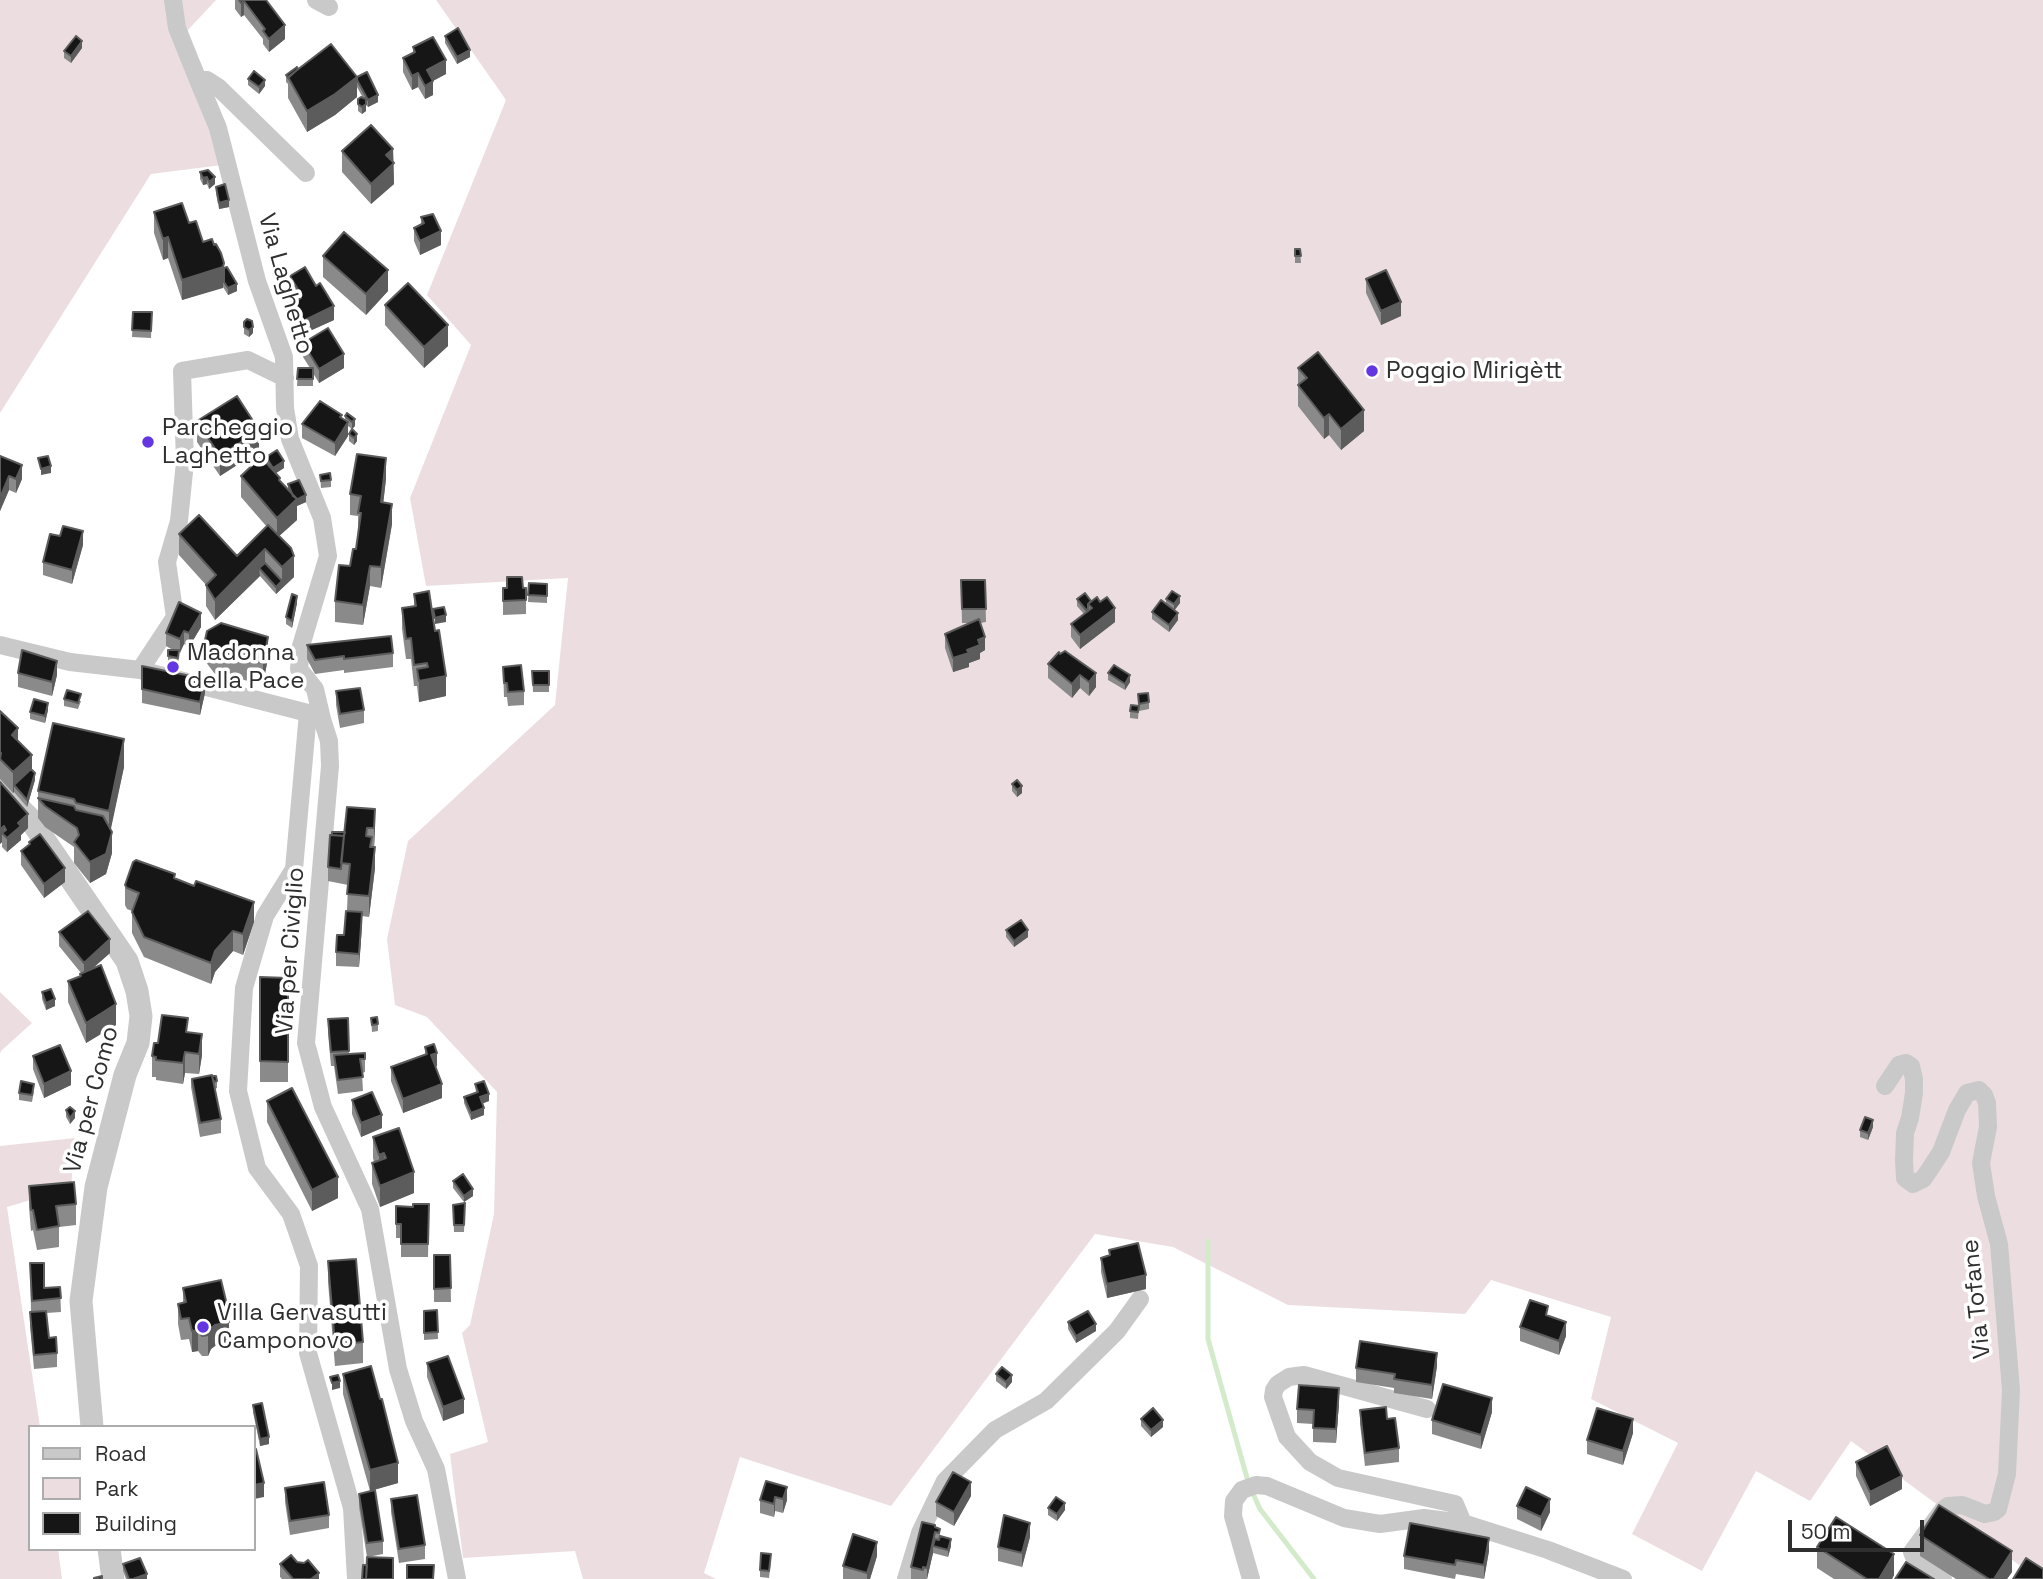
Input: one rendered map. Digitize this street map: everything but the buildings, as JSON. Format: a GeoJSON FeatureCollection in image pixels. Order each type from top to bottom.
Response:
{"type":"FeatureCollection","features":[{"type":"Feature","properties":{"kind":"street","name":"Via Laghetto"},"geometry":{"type":"LineString","coordinates":[[173,0],[177,28],[218,128],[257,281],[284,357],[285,408],[290,439],[322,518],[328,556],[300,646],[299,669],[314,689],[315,716]]}},
{"type":"Feature","properties":{"kind":"street"},"geometry":{"type":"LineString","coordinates":[[198,80],[207,80],[218,87],[306,173]]}},
{"type":"Feature","properties":{"kind":"street"},"geometry":{"type":"LineString","coordinates":[[140,670],[175,617],[167,562],[179,521],[185,462],[182,371],[248,360],[285,378]]}},
{"type":"Feature","properties":{"kind":"street"},"geometry":{"type":"LineString","coordinates":[[0,645],[70,662],[140,670],[315,716],[294,869],[265,916],[244,988],[238,1091],[257,1168],[291,1214],[309,1266],[309,1353],[352,1508],[356,1579]]}},
{"type":"Feature","properties":{"kind":"street","name":"Via per Civiglio"},"geometry":{"type":"LineString","coordinates":[[315,716],[329,741],[330,766],[306,1043],[323,1107],[370,1209],[398,1368],[414,1421],[436,1469],[457,1579]]}},
{"type":"Feature","properties":{"kind":"street","name":"Via per Como"},"geometry":{"type":"LineString","coordinates":[[0,789],[30,819],[126,959],[137,991],[141,1016],[138,1043],[125,1075],[96,1187],[81,1301],[92,1425]]}},
{"type":"Feature","properties":{"kind":"street","name":"Via Tofane"},"geometry":{"type":"LineString","coordinates":[[1885,1086],[1899,1065],[1906,1063],[1911,1066],[1914,1093],[1905,1133],[1904,1160],[1905,1178],[1913,1184],[1923,1179],[1941,1152],[1957,1110],[1968,1093],[1979,1090],[1987,1103],[1988,1127],[1981,1163],[1986,1196],[1999,1244],[2011,1390],[2007,1474],[1998,1508],[1994,1512],[1985,1514],[1962,1505],[1948,1506],[1912,1552],[1916,1562],[1942,1579]]}},
{"type":"Feature","properties":{"kind":"street"},"geometry":{"type":"LineString","coordinates":[[906,1579],[920,1533],[944,1481],[995,1430],[1046,1401],[1117,1331],[1140,1299]]}},
{"type":"Feature","properties":{"kind":"street"},"geometry":{"type":"LineString","coordinates":[[1427,1409],[1304,1376],[1289,1377],[1278,1384],[1273,1397],[1287,1437],[1310,1462],[1338,1478],[1455,1504],[1463,1523]]}},
{"type":"Feature","properties":{"kind":"street"},"geometry":{"type":"LineString","coordinates":[[1251,1579],[1233,1516],[1234,1501],[1249,1487],[1267,1486],[1344,1518],[1380,1524],[1423,1518],[1463,1523],[1548,1549],[1623,1579]]}},
{"type":"Feature","properties":{"kind":"street"},"geometry":{"type":"LineString","coordinates":[[109,1551],[113,1579]]}},
{"type":"Feature","properties":{"kind":"green space"},"geometry":{"type":"Polygon","coordinates":[[[0,0],[216,0],[187,31],[222,165],[151,174],[0,413],[0,0]]]}},
{"type":"Feature","properties":{"kind":"green space"},"geometry":{"type":"Polygon","coordinates":[[[436,0],[2043,0],[2043,1579],[2038,1579],[1851,1441],[1810,1501],[1756,1471],[1702,1571],[1632,1534],[1678,1443],[1591,1399],[1611,1317],[1491,1280],[1465,1314],[1288,1305],[1173,1247],[1095,1234],[891,1506],[740,1457],[704,1573],[716,1579],[583,1579],[575,1551],[463,1558],[450,1454],[488,1442],[462,1333],[470,1325],[494,1214],[497,1092],[427,1017],[395,1005],[387,939],[408,841],[555,705],[568,578],[426,586],[410,498],[471,345],[427,295],[506,100],[436,0]]]}},
{"type":"Feature","properties":{"kind":"green space"},"geometry":{"type":"Polygon","coordinates":[[[0,992],[32,1023],[0,1054],[0,992]]]}},
{"type":"Feature","properties":{"kind":"green space"},"geometry":{"type":"Polygon","coordinates":[[[75,1138],[71,1188],[7,1207],[40,1425],[28,1425],[28,1551],[58,1551],[62,1579],[0,1579],[0,1146],[75,1138]]]}},
{"type":"Feature","properties":{"kind":"waterway"},"geometry":{"type":"LineString","coordinates":[[1208,1241],[1208,1339],[1249,1485],[1260,1509],[1314,1579]]}},
{"type":"Feature","properties":{"kind":"place","name":"Poggio Mirigètt"},"geometry":{"type":"Point","coordinates":[1372,371]}},
{"type":"Feature","properties":{"kind":"place","name":"Parcheggio Laghetto"},"geometry":{"type":"Point","coordinates":[148,442]}},
{"type":"Feature","properties":{"kind":"place","name":"Madonna della Pace"},"geometry":{"type":"Point","coordinates":[173,667]}},
{"type":"Feature","properties":{"kind":"place","name":"Villa Gervasutti Camponovo"},"geometry":{"type":"Point","coordinates":[203,1327]}}]}
